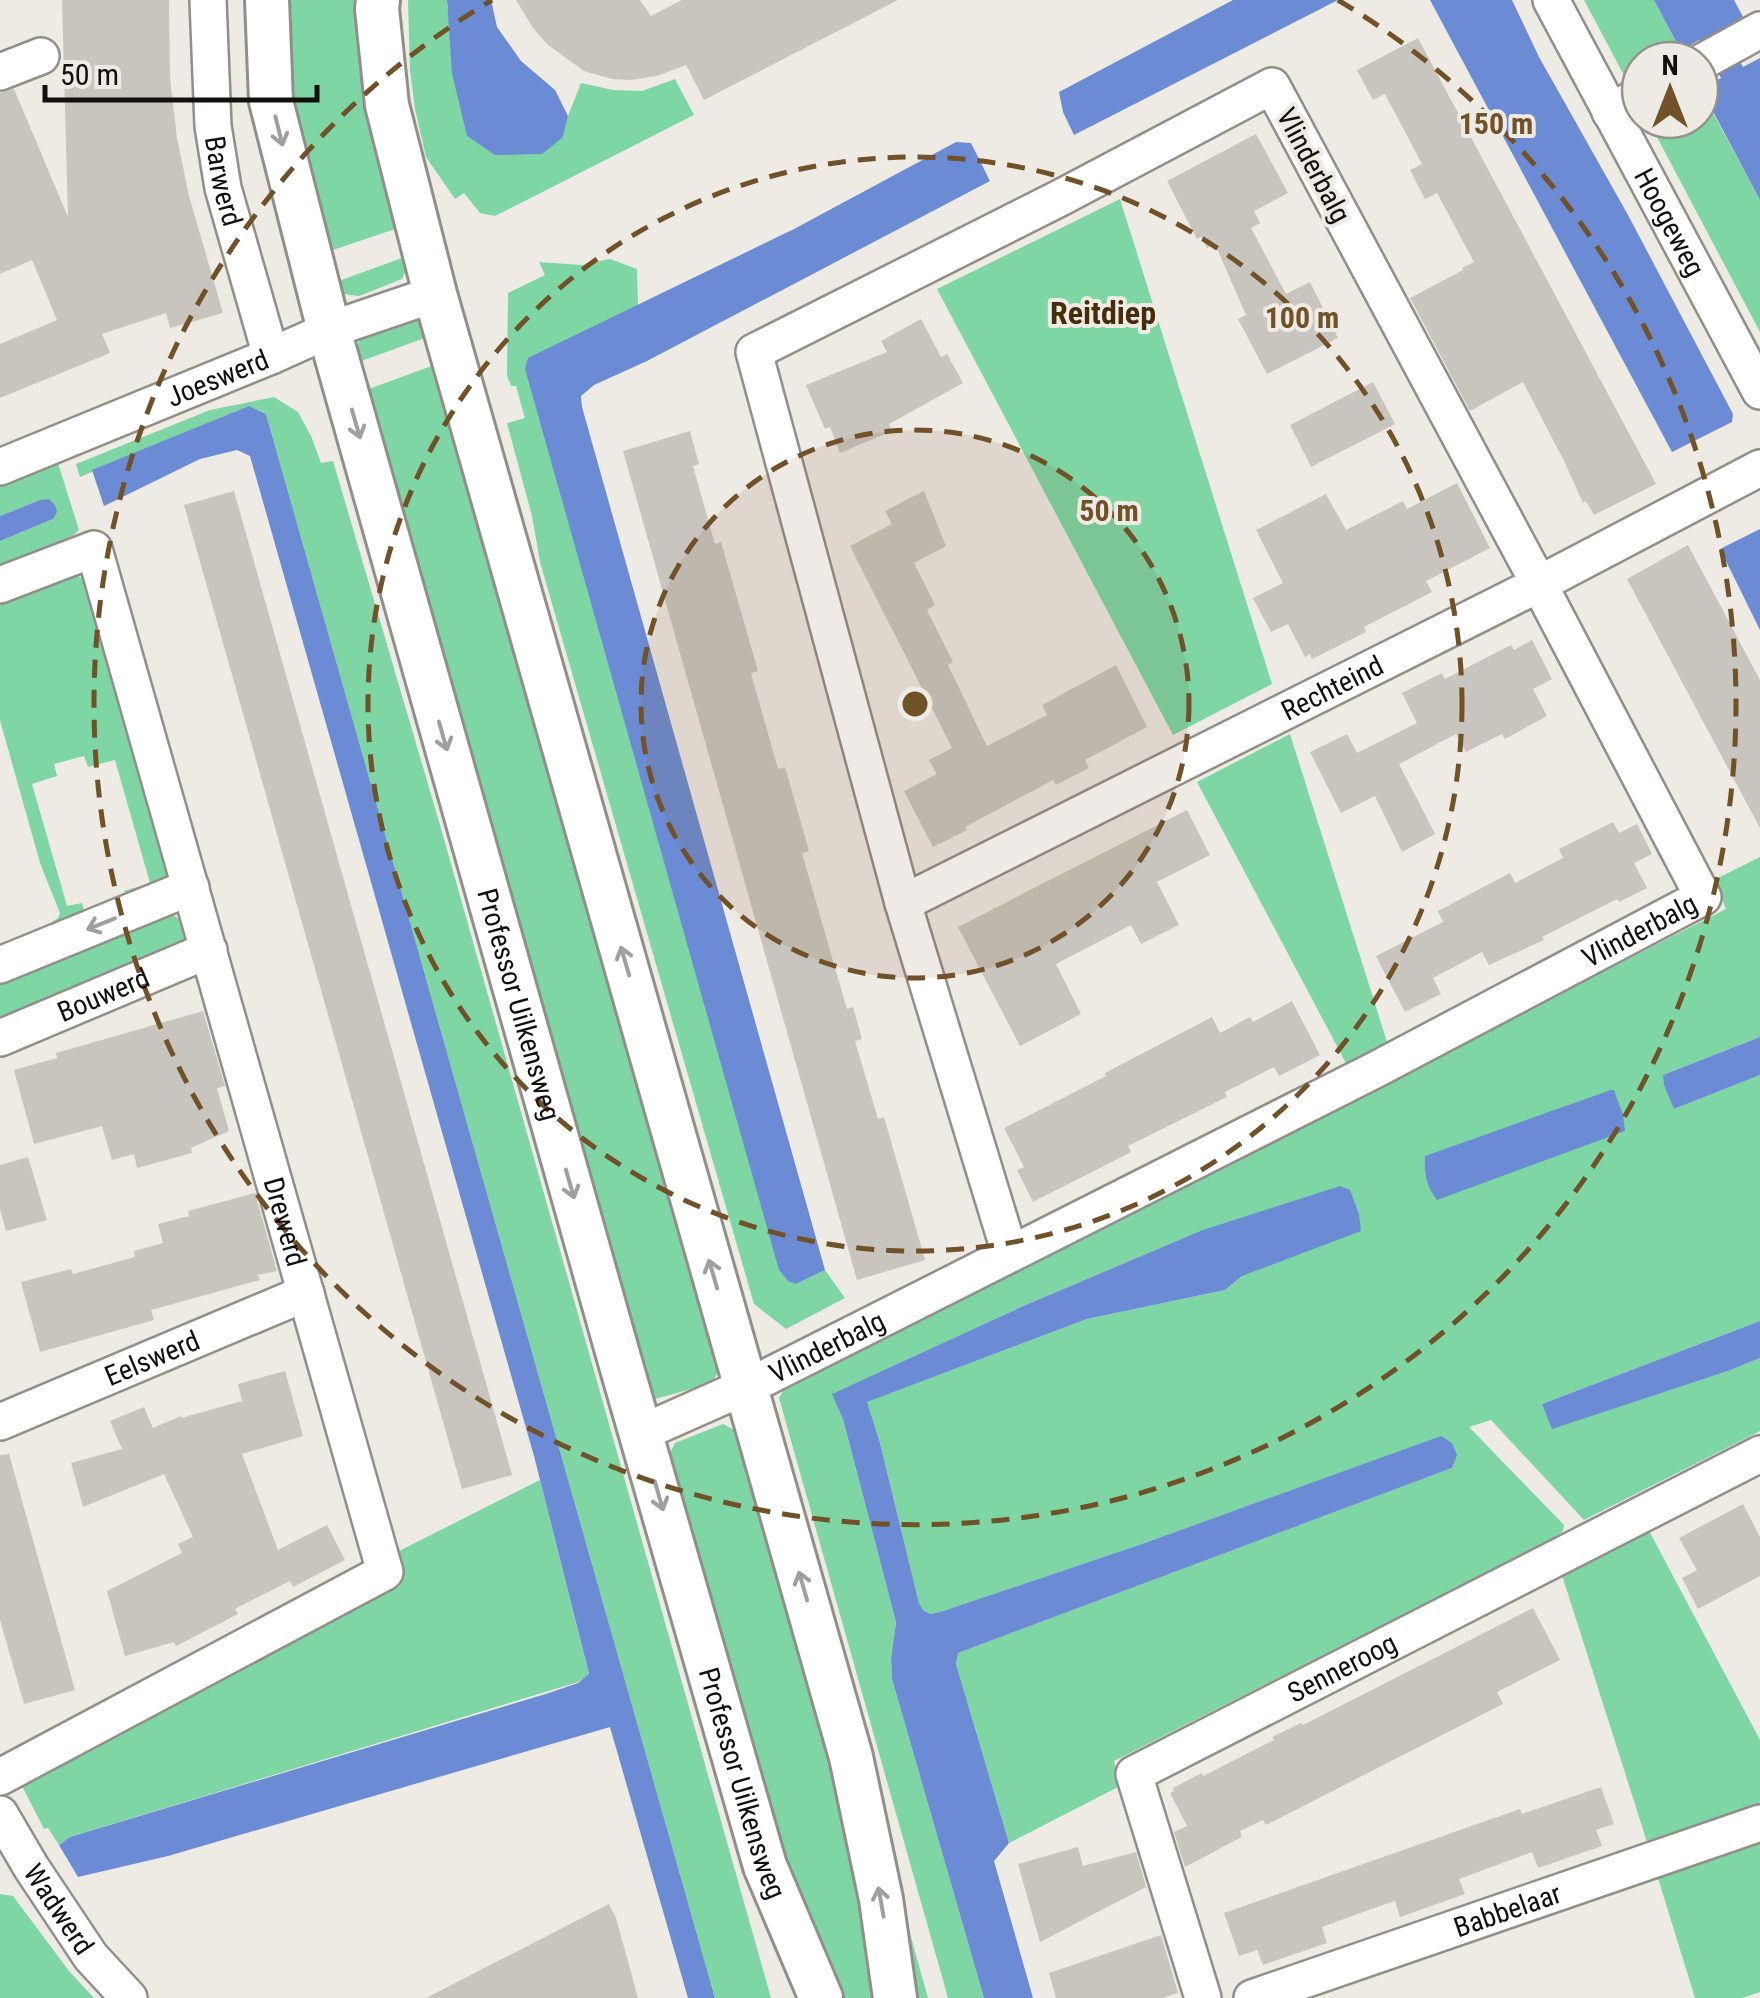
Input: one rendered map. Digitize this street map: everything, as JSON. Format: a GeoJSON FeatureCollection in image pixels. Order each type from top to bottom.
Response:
{"type":"FeatureCollection","features":[{"type":"Feature","properties":{"kind":"street","name":"Barwerd"},"geometry":{"type":"LineString","coordinates":[[208,0],[213,126],[223,188],[271,356]]}},
{"type":"Feature","properties":{"kind":"street","name":"Professor Uilkensweg"},"geometry":{"type":"LineString","coordinates":[[268,0],[271,101],[329,330],[765,1866],[821,1998]]}},
{"type":"Feature","properties":{"kind":"street"},"geometry":{"type":"LineString","coordinates":[[378,0],[387,105],[435,294],[852,1757],[882,1899],[895,1998]]}},
{"type":"Feature","properties":{"kind":"street","name":"Hoogeweg"},"geometry":{"type":"LineString","coordinates":[[1551,0],[1620,96]]}},
{"type":"Feature","properties":{"kind":"street"},"geometry":{"type":"LineString","coordinates":[[1720,51],[1760,30]]}},
{"type":"Feature","properties":{"kind":"street"},"geometry":{"type":"LineString","coordinates":[[0,72],[41,56]]}},
{"type":"Feature","properties":{"kind":"street","name":"Vlinderbalg"},"geometry":{"type":"LineString","coordinates":[[641,1433],[746,1386],[1010,1254],[1375,1070],[1703,897],[1272,86],[754,352],[903,904],[1010,1254]]}},
{"type":"Feature","properties":{"kind":"street","name":"Hoogeweg"},"geometry":{"type":"LineString","coordinates":[[1642,140],[1760,391]]}},
{"type":"Feature","properties":{"kind":"street","name":"Joeswerd"},"geometry":{"type":"LineString","coordinates":[[0,467],[329,330],[435,294]]}},
{"type":"Feature","properties":{"kind":"street","name":"Rechteind"},"geometry":{"type":"LineString","coordinates":[[903,904],[1539,584],[1760,468]]}},
{"type":"Feature","properties":{"kind":"street","name":"Drewerd"},"geometry":{"type":"LineString","coordinates":[[0,584],[94,549],[385,1572],[0,1777]]}},
{"type":"Feature","properties":{"kind":"street"},"geometry":{"type":"LineString","coordinates":[[0,965],[191,887]]}},
{"type":"Feature","properties":{"kind":"street","name":"Bouwerd"},"geometry":{"type":"LineString","coordinates":[[0,1038],[210,950]]}},
{"type":"Feature","properties":{"kind":"street","name":"Eelswerd"},"geometry":{"type":"LineString","coordinates":[[0,1422],[306,1293]]}},
{"type":"Feature","properties":{"kind":"street","name":"Senneroog"},"geometry":{"type":"LineString","coordinates":[[1203,1998],[1134,1774],[1760,1454]]}},
{"type":"Feature","properties":{"kind":"street","name":"Wadwerd"},"geometry":{"type":"LineString","coordinates":[[0,1814],[92,1957],[129,1998]]}},
{"type":"Feature","properties":{"kind":"street","name":"Babbelaar"},"geometry":{"type":"LineString","coordinates":[[1252,1998],[1760,1823]]}},
{"type":"Feature","properties":{"kind":"green space"},"geometry":{"type":"Polygon","coordinates":[[[281,0],[364,0],[407,225],[321,254],[287,131],[281,0]]]}},
{"type":"Feature","properties":{"kind":"green space"},"geometry":{"type":"Polygon","coordinates":[[[408,0],[447,0],[447,8],[563,137],[581,83],[642,91],[675,79],[694,115],[495,216],[480,213],[464,193],[455,199],[426,157],[410,70],[408,0]]]}},
{"type":"Feature","properties":{"kind":"green space"},"geometry":{"type":"Polygon","coordinates":[[[1584,0],[1654,0],[1675,40],[1620,40],[1620,68],[1584,0]]]}},
{"type":"Feature","properties":{"kind":"green space"},"geometry":{"type":"Polygon","coordinates":[[[1720,126],[1760,200],[1760,332],[1659,140],[1720,140],[1720,126]]]}},
{"type":"Feature","properties":{"kind":"green space"},"geometry":{"type":"Polygon","coordinates":[[[1120,199],[1272,684],[1173,735],[937,289],[1120,199]]]}},
{"type":"Feature","properties":{"kind":"green space"},"geometry":{"type":"Polygon","coordinates":[[[413,254],[402,279],[359,296],[344,294],[333,283],[413,254]]]}},
{"type":"Feature","properties":{"kind":"green space"},"geometry":{"type":"Polygon","coordinates":[[[610,259],[637,269],[638,307],[529,358],[796,1284],[825,1270],[845,1298],[786,1329],[754,1304],[540,562],[507,423],[525,418],[516,386],[511,386],[507,376],[508,293],[545,275],[539,262],[581,265],[610,259]]]}},
{"type":"Feature","properties":{"kind":"green space"},"geometry":{"type":"Polygon","coordinates":[[[408,316],[426,321],[436,334],[353,364],[358,343],[364,336],[408,316]]]}},
{"type":"Feature","properties":{"kind":"green space"},"geometry":{"type":"Polygon","coordinates":[[[445,361],[724,1355],[713,1383],[655,1399],[637,1373],[358,393],[445,361]]]}},
{"type":"Feature","properties":{"kind":"green space"},"geometry":{"type":"Polygon","coordinates":[[[274,397],[298,412],[321,463],[333,461],[440,825],[771,1998],[715,1998],[266,414],[249,406],[80,477],[76,464],[210,410],[274,397]]]}},
{"type":"Feature","properties":{"kind":"green space"},"geometry":{"type":"Polygon","coordinates":[[[57,460],[79,530],[0,565],[0,541],[53,519],[49,499],[0,516],[0,483],[57,460]]]}},
{"type":"Feature","properties":{"kind":"green space"},"geometry":{"type":"Polygon","coordinates":[[[74,575],[89,583],[169,876],[160,888],[128,903],[124,891],[150,883],[115,760],[88,767],[84,756],[54,764],[57,776],[32,784],[67,906],[82,903],[86,919],[48,935],[45,927],[60,913],[40,863],[0,720],[0,601],[74,575]]]}},
{"type":"Feature","properties":{"kind":"green space"},"geometry":{"type":"Polygon","coordinates":[[[1290,734],[1387,1042],[1347,1065],[1197,782],[1290,734]]]}},
{"type":"Feature","properties":{"kind":"green space"},"geometry":{"type":"Polygon","coordinates":[[[1760,857],[1760,1037],[1663,1075],[1674,1109],[1760,1075],[1760,1321],[1542,1404],[1553,1428],[1760,1358],[1760,1431],[1584,1520],[1491,1420],[1469,1427],[1564,1525],[1563,1531],[1114,1761],[1120,1786],[1009,1843],[956,1664],[958,1653],[1452,1468],[1456,1455],[1452,1443],[1440,1437],[1142,1544],[930,1614],[919,1603],[880,1443],[866,1402],[1087,1319],[1225,1290],[1242,1276],[1200,1231],[1021,1307],[833,1394],[896,1622],[892,1679],[984,1998],[948,1998],[779,1398],[783,1391],[1726,909],[1714,880],[1760,857]]]}},
{"type":"Feature","properties":{"kind":"green space"},"geometry":{"type":"Polygon","coordinates":[[[164,913],[181,922],[185,942],[0,1026],[0,981],[164,913]]]}},
{"type":"Feature","properties":{"kind":"green space"},"geometry":{"type":"Polygon","coordinates":[[[723,1424],[748,1437],[834,1737],[884,1998],[833,1998],[773,1851],[663,1468],[675,1443],[723,1424]]]}},
{"type":"Feature","properties":{"kind":"green space"},"geometry":{"type":"Polygon","coordinates":[[[540,1480],[589,1675],[578,1682],[70,1837],[59,1845],[48,1828],[44,1829],[21,1784],[31,1776],[400,1586],[393,1554],[540,1480]]]}},
{"type":"Feature","properties":{"kind":"green space"},"geometry":{"type":"Polygon","coordinates":[[[1647,1527],[1760,1740],[1760,1806],[1648,1845],[1561,1572],[1647,1527]]]}},
{"type":"Feature","properties":{"kind":"green space"},"geometry":{"type":"Polygon","coordinates":[[[880,1827],[928,1998],[911,1998],[880,1827]]]}},
{"type":"Feature","properties":{"kind":"green space"},"geometry":{"type":"Polygon","coordinates":[[[1760,1843],[1760,1992],[1742,1998],[1695,1998],[1658,1878],[1760,1843]]]}},
{"type":"Feature","properties":{"kind":"green space"},"geometry":{"type":"Polygon","coordinates":[[[0,1894],[13,1896],[94,1998],[0,1998],[0,1894]]]}},
{"type":"Feature","properties":{"kind":"water"},"geometry":{"type":"Polygon","coordinates":[[[447,0],[491,0],[497,27],[521,61],[555,90],[568,116],[563,137],[542,154],[495,155],[467,136],[452,73],[447,0]]]}},
{"type":"Feature","properties":{"kind":"water"},"geometry":{"type":"Polygon","coordinates":[[[1233,0],[1338,0],[1074,135],[1059,92],[1233,0]]]}},
{"type":"Feature","properties":{"kind":"water"},"geometry":{"type":"Polygon","coordinates":[[[1430,0],[1512,0],[1539,57],[1733,414],[1732,422],[1672,452],[1430,0]]]}},
{"type":"Feature","properties":{"kind":"water"},"geometry":{"type":"Polygon","coordinates":[[[1654,0],[1734,0],[1743,17],[1723,29],[1743,67],[1760,58],[1760,200],[1720,125],[1720,40],[1675,40],[1654,0]]]}},
{"type":"Feature","properties":{"kind":"water"},"geometry":{"type":"Polygon","coordinates":[[[956,142],[971,143],[990,181],[594,385],[581,396],[825,1270],[796,1284],[779,1270],[525,369],[528,358],[794,229],[956,142]]]}},
{"type":"Feature","properties":{"kind":"water"},"geometry":{"type":"Polygon","coordinates":[[[249,406],[266,414],[715,1998],[688,1998],[610,1727],[168,1856],[78,1877],[59,1845],[70,1837],[549,1693],[578,1683],[589,1674],[534,1456],[250,456],[237,450],[200,459],[104,506],[92,470],[249,406]]]}},
{"type":"Feature","properties":{"kind":"water"},"geometry":{"type":"Polygon","coordinates":[[[49,499],[57,512],[53,519],[0,541],[0,516],[49,499]]]}},
{"type":"Feature","properties":{"kind":"water"},"geometry":{"type":"Polygon","coordinates":[[[1760,529],[1760,630],[1720,549],[1760,529]]]}},
{"type":"Feature","properties":{"kind":"water"},"geometry":{"type":"Polygon","coordinates":[[[1760,1037],[1760,1075],[1674,1109],[1663,1075],[1760,1037]]]}},
{"type":"Feature","properties":{"kind":"water"},"geometry":{"type":"Polygon","coordinates":[[[1611,1090],[1623,1115],[1625,1131],[1437,1200],[1433,1195],[1426,1179],[1425,1156],[1611,1090]]]}},
{"type":"Feature","properties":{"kind":"water"},"geometry":{"type":"Polygon","coordinates":[[[1340,1186],[1350,1190],[1361,1231],[1242,1276],[1225,1290],[1087,1319],[867,1402],[919,1603],[930,1614],[1142,1544],[1441,1436],[1452,1443],[1457,1455],[1452,1468],[958,1653],[956,1664],[1009,1843],[994,1861],[1033,1998],[984,1998],[892,1679],[896,1622],[843,1419],[832,1394],[1021,1307],[1200,1231],[1340,1186]]]}},
{"type":"Feature","properties":{"kind":"water"},"geometry":{"type":"Polygon","coordinates":[[[1760,1321],[1760,1358],[1552,1429],[1542,1404],[1760,1321]]]}},
{"type":"Feature","properties":{"kind":"building"},"geometry":{"type":"Polygon","coordinates":[[[62,0],[169,0],[170,78],[177,138],[189,196],[223,313],[170,328],[166,313],[102,334],[110,353],[0,398],[0,344],[57,320],[32,260],[0,274],[0,93],[14,89],[68,217],[62,0]]]}},
{"type":"Feature","properties":{"kind":"building"},"geometry":{"type":"Polygon","coordinates":[[[516,0],[640,0],[651,16],[682,0],[898,0],[704,100],[686,65],[631,80],[584,71],[548,45],[516,0]]]}},
{"type":"Feature","properties":{"kind":"building"},"geometry":{"type":"Polygon","coordinates":[[[1418,38],[1656,484],[1594,515],[1586,501],[1583,503],[1523,382],[1470,411],[1410,298],[1474,262],[1437,193],[1425,199],[1410,170],[1422,164],[1385,94],[1373,100],[1357,70],[1418,38]]]}},
{"type":"Feature","properties":{"kind":"building"},"geometry":{"type":"Polygon","coordinates":[[[1256,134],[1288,193],[1254,211],[1260,223],[1251,228],[1286,294],[1310,282],[1338,338],[1267,374],[1238,319],[1246,315],[1215,244],[1207,248],[1201,237],[1197,239],[1167,181],[1256,134]]]}},
{"type":"Feature","properties":{"kind":"building"},"geometry":{"type":"Polygon","coordinates":[[[921,319],[941,357],[947,354],[963,383],[889,424],[892,431],[840,453],[806,385],[887,352],[881,341],[921,319]]]}},
{"type":"Feature","properties":{"kind":"building"},"geometry":{"type":"Polygon","coordinates":[[[1373,382],[1395,424],[1311,467],[1290,425],[1373,382]]]}},
{"type":"Feature","properties":{"kind":"building"},"geometry":{"type":"Polygon","coordinates":[[[690,431],[699,464],[693,466],[715,544],[721,542],[758,671],[751,673],[778,769],[785,767],[809,851],[802,853],[847,1009],[853,1007],[862,1039],[855,1041],[878,1119],[884,1117],[925,1260],[857,1280],[623,451],[690,431]]]}},
{"type":"Feature","properties":{"kind":"building"},"geometry":{"type":"Polygon","coordinates":[[[1457,483],[1490,548],[1426,581],[1432,592],[1312,659],[1310,654],[1305,657],[1288,624],[1271,632],[1253,598],[1283,583],[1256,530],[1326,494],[1346,530],[1403,501],[1407,509],[1457,483]]]}},
{"type":"Feature","properties":{"kind":"building"},"geometry":{"type":"Polygon","coordinates":[[[234,491],[512,1475],[462,1489],[184,505],[234,491]]]}},
{"type":"Feature","properties":{"kind":"building"},"geometry":{"type":"Polygon","coordinates":[[[924,491],[946,546],[914,563],[935,605],[927,610],[953,662],[948,665],[987,746],[1047,715],[1042,705],[1116,665],[1147,727],[1085,760],[1089,768],[1056,785],[1053,780],[933,847],[904,791],[937,774],[929,760],[952,748],[850,546],[892,524],[885,511],[924,491]]]}},
{"type":"Feature","properties":{"kind":"building"},"geometry":{"type":"Polygon","coordinates":[[[1688,545],[1760,680],[1760,828],[1627,579],[1688,545]]]}},
{"type":"Feature","properties":{"kind":"building"},"geometry":{"type":"Polygon","coordinates":[[[1532,640],[1552,679],[1533,689],[1547,716],[1505,739],[1502,734],[1466,752],[1456,734],[1399,764],[1435,834],[1402,852],[1375,796],[1341,813],[1310,752],[1347,734],[1357,753],[1417,723],[1402,693],[1442,673],[1445,679],[1511,645],[1514,650],[1532,640]]]}},
{"type":"Feature","properties":{"kind":"building"},"geometry":{"type":"Polygon","coordinates":[[[1187,810],[1210,855],[1157,882],[1179,925],[1141,944],[1131,925],[1056,964],[1081,1014],[1020,1046],[958,927],[1187,810]]]}},
{"type":"Feature","properties":{"kind":"building"},"geometry":{"type":"Polygon","coordinates":[[[1613,822],[1619,833],[1637,824],[1652,854],[1634,863],[1647,888],[1619,902],[1617,899],[1489,965],[1482,952],[1433,978],[1441,994],[1405,1012],[1376,956],[1443,922],[1438,911],[1510,873],[1515,883],[1563,858],[1559,849],[1613,822]]]}},
{"type":"Feature","properties":{"kind":"building"},"geometry":{"type":"Polygon","coordinates":[[[1292,1001],[1320,1055],[1279,1076],[1274,1067],[1225,1092],[1227,1097],[1128,1146],[1131,1152],[1033,1202],[1017,1170],[1024,1167],[1004,1128],[1212,1017],[1220,1033],[1250,1017],[1253,1022],[1292,1001]]]}},
{"type":"Feature","properties":{"kind":"building"},"geometry":{"type":"Polygon","coordinates":[[[203,1011],[225,1086],[217,1088],[229,1131],[191,1148],[192,1153],[137,1168],[134,1154],[112,1160],[102,1126],[34,1144],[14,1070],[57,1058],[56,1053],[203,1011]]]}},
{"type":"Feature","properties":{"kind":"building"},"geometry":{"type":"Polygon","coordinates":[[[28,1157],[47,1220],[6,1231],[0,1209],[0,1165],[28,1157]]]}},
{"type":"Feature","properties":{"kind":"building"},"geometry":{"type":"Polygon","coordinates":[[[255,1193],[277,1271],[258,1275],[260,1280],[151,1310],[154,1320],[40,1352],[21,1282],[71,1269],[73,1274],[135,1257],[134,1251],[163,1243],[158,1224],[189,1216],[188,1211],[255,1193]]]}},
{"type":"Feature","properties":{"kind":"building"},"geometry":{"type":"Polygon","coordinates":[[[285,1371],[303,1436],[242,1454],[278,1550],[327,1525],[345,1560],[293,1587],[290,1581],[176,1646],[174,1642],[125,1656],[107,1591],[182,1553],[178,1544],[193,1537],[164,1474],[83,1507],[71,1463],[122,1449],[110,1421],[144,1407],[153,1428],[181,1416],[242,1401],[238,1384],[285,1371]]]}},
{"type":"Feature","properties":{"kind":"building"},"geometry":{"type":"Polygon","coordinates":[[[9,1454],[75,1690],[24,1704],[0,1620],[0,1455],[9,1454]]]}},
{"type":"Feature","properties":{"kind":"building"},"geometry":{"type":"Polygon","coordinates":[[[1743,1504],[1760,1537],[1760,1576],[1698,1609],[1682,1578],[1697,1570],[1679,1538],[1743,1504]]]}},
{"type":"Feature","properties":{"kind":"building"},"geometry":{"type":"Polygon","coordinates":[[[1533,1608],[1560,1660],[1497,1692],[1503,1704],[1266,1825],[1263,1820],[1240,1831],[1242,1837],[1185,1867],[1174,1832],[1187,1826],[1170,1793],[1173,1788],[1533,1608]]]}},
{"type":"Feature","properties":{"kind":"building"},"geometry":{"type":"Polygon","coordinates":[[[1601,1787],[1614,1824],[1596,1830],[1602,1846],[1538,1868],[1532,1852],[1459,1879],[1465,1894],[1400,1917],[1395,1901],[1377,1907],[1322,1927],[1327,1943],[1263,1965],[1257,1950],[1239,1956],[1224,1913],[1520,1809],[1522,1814],[1601,1787]]]}},
{"type":"Feature","properties":{"kind":"building"},"geometry":{"type":"Polygon","coordinates":[[[1078,1847],[1083,1866],[1136,1852],[1146,1887],[1040,1942],[1018,1864],[1078,1847]]]}},
{"type":"Feature","properties":{"kind":"building"},"geometry":{"type":"Polygon","coordinates":[[[609,1904],[638,1998],[426,1998],[609,1904]]]}},
{"type":"Feature","properties":{"kind":"building"},"geometry":{"type":"Polygon","coordinates":[[[1161,1935],[1178,1993],[1162,1998],[1056,1998],[1049,1973],[1161,1935]]]}},
{"type":"Feature","properties":{"kind":"district","name":"Reitdiep"},"geometry":{"type":"Point","coordinates":[1103,313]}}]}
